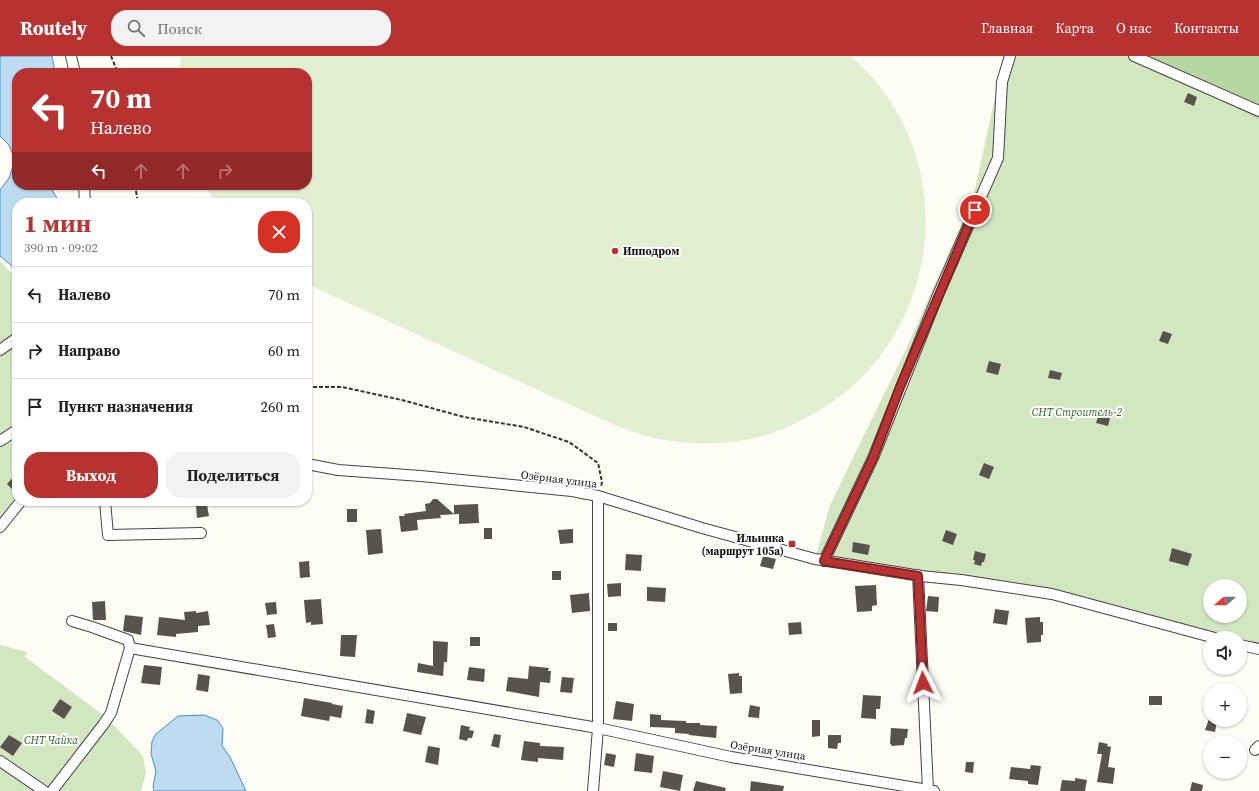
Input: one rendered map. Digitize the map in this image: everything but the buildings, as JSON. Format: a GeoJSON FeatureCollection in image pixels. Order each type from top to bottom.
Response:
{"type":"FeatureCollection","features":[{"type":"Feature","properties":{"kind":"street"},"geometry":{"type":"LineString","coordinates":[[71,56],[74,68]]}},
{"type":"Feature","properties":{"kind":"street"},"geometry":{"type":"LineString","coordinates":[[824,561],[873,458],[938,295],[998,158],[1002,82],[1010,56]]}},
{"type":"Feature","properties":{"kind":"street"},"geometry":{"type":"LineString","coordinates":[[1134,56],[1259,111]]}},
{"type":"Feature","properties":{"kind":"street"},"geometry":{"type":"LineString","coordinates":[[0,350],[12,342]]}},
{"type":"Feature","properties":{"kind":"street"},"geometry":{"type":"LineString","coordinates":[[0,441],[12,433]]}},
{"type":"Feature","properties":{"kind":"street","name":"Озёрная улица"},"geometry":{"type":"LineString","coordinates":[[312,465],[338,470],[421,476],[572,491],[598,496],[702,528],[824,561],[918,576],[961,580],[1052,594],[1203,635]]}},
{"type":"Feature","properties":{"kind":"street"},"geometry":{"type":"LineString","coordinates":[[593,791],[598,728],[598,496]]}},
{"type":"Feature","properties":{"kind":"street"},"geometry":{"type":"LineString","coordinates":[[0,527],[17,506]]}},
{"type":"Feature","properties":{"kind":"street"},"geometry":{"type":"LineString","coordinates":[[105,506],[108,535],[201,533]]}},
{"type":"Feature","properties":{"kind":"street"},"geometry":{"type":"LineString","coordinates":[[918,576],[931,790]]}},
{"type":"Feature","properties":{"kind":"street"},"geometry":{"type":"LineString","coordinates":[[52,791],[111,713],[130,648],[128,640],[72,621]]}},
{"type":"Feature","properties":{"kind":"street"},"geometry":{"type":"LineString","coordinates":[[1247,646],[1259,649]]}},
{"type":"Feature","properties":{"kind":"street","name":"Озёрная улица"},"geometry":{"type":"LineString","coordinates":[[130,648],[598,728],[731,756],[931,790]]}},
{"type":"Feature","properties":{"kind":"street"},"geometry":{"type":"LineString","coordinates":[[0,761],[44,791]]}},
{"type":"Feature","properties":{"kind":"path"},"geometry":{"type":"LineString","coordinates":[[111,56],[116,68]]}},
{"type":"Feature","properties":{"kind":"path"},"geometry":{"type":"LineString","coordinates":[[312,387],[342,387],[402,400],[464,417],[524,428],[569,442],[598,463],[602,482],[598,496]]}},
{"type":"Feature","properties":{"kind":"green space","name":"Ипподром"},"geometry":{"type":"Polygon","coordinates":[[[181,56],[851,56],[889,98],[913,147],[925,198],[924,251],[911,302],[886,348],[849,389],[795,424],[756,438],[719,443],[675,442],[638,434],[612,424],[312,286],[312,198],[212,198],[208,190],[312,190],[312,68],[180,68],[181,56]]]}},
{"type":"Feature","properties":{"kind":"green space","name":"СНТ Строитель-2"},"geometry":{"type":"Polygon","coordinates":[[[1004,56],[1138,56],[1259,120],[1259,643],[1247,640],[1247,631],[1208,631],[1047,593],[815,559],[830,505],[907,347],[973,198],[1004,56]]]}},
{"type":"Feature","properties":{"kind":"green space"},"geometry":{"type":"Polygon","coordinates":[[[1138,56],[1259,56],[1259,120],[1138,56]]]}},
{"type":"Feature","properties":{"kind":"green space"},"geometry":{"type":"Polygon","coordinates":[[[0,261],[12,274],[12,506],[14,506],[0,530],[0,261]]]}},
{"type":"Feature","properties":{"kind":"green space","name":"СНТ Чайка"},"geometry":{"type":"Polygon","coordinates":[[[0,645],[27,652],[25,657],[106,717],[143,756],[146,773],[141,791],[0,791],[0,645]]]}},
{"type":"Feature","properties":{"kind":"water"},"geometry":{"type":"Polygon","coordinates":[[[0,56],[52,56],[54,68],[12,68],[12,152],[9,145],[0,136],[0,56]]]}},
{"type":"Feature","properties":{"kind":"water"},"geometry":{"type":"Polygon","coordinates":[[[12,169],[12,190],[52,190],[57,198],[12,198],[12,266],[0,256],[0,190],[9,178],[12,169]]]}},
{"type":"Feature","properties":{"kind":"water"},"geometry":{"type":"Polygon","coordinates":[[[204,715],[217,720],[223,728],[222,746],[230,757],[246,791],[154,791],[153,787],[156,771],[151,754],[152,741],[156,734],[178,716],[204,715]]]}},
{"type":"Feature","properties":{"kind":"place","name":"Ипподром"},"geometry":{"type":"Point","coordinates":[615,251]}},
{"type":"Feature","properties":{"kind":"place","name":"Ильинка (маршрут 105а)"},"geometry":{"type":"Point","coordinates":[792,544]}},
{"type":"Feature","properties":{"kind":"route"},"geometry":{"type":"LineString","coordinates":[[923,683],[918,576],[824,561],[873,458],[900,387],[975,210]]}}]}
